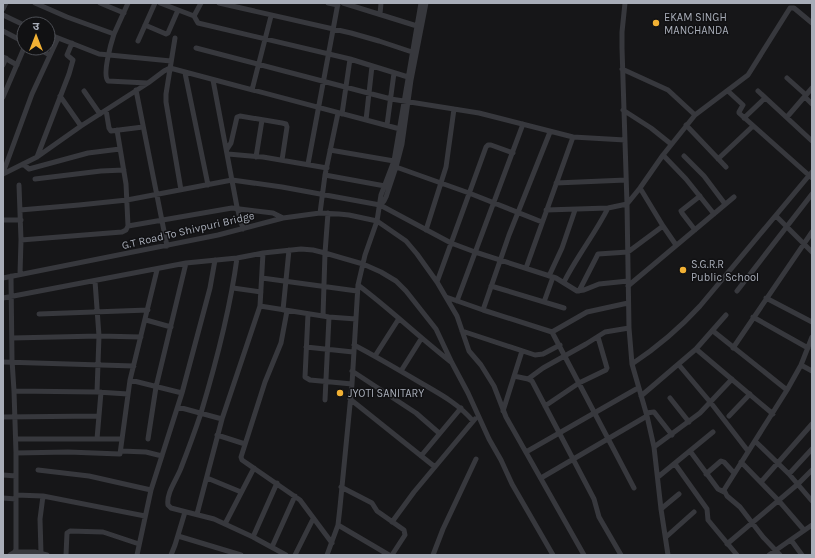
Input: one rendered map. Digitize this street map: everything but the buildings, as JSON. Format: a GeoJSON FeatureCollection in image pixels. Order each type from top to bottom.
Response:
{"type":"FeatureCollection","features":[{"type":"Feature","properties":{"kind":"street"},"geometry":{"type":"LineString","coordinates":[[3,9],[6,3]]}},
{"type":"Feature","properties":{"kind":"street"},"geometry":{"type":"LineString","coordinates":[[35,3],[67,17],[114,34]]}},
{"type":"Feature","properties":{"kind":"street"},"geometry":{"type":"LineString","coordinates":[[100,3],[124,13]]}},
{"type":"Feature","properties":{"kind":"street"},"geometry":{"type":"LineString","coordinates":[[128,3],[114,34],[106,77],[108,82],[148,83]]}},
{"type":"Feature","properties":{"kind":"street"},"geometry":{"type":"LineString","coordinates":[[138,41],[155,3]]}},
{"type":"Feature","properties":{"kind":"street"},"geometry":{"type":"LineString","coordinates":[[160,3],[194,16],[198,23],[350,58],[408,77]]}},
{"type":"Feature","properties":{"kind":"street"},"geometry":{"type":"LineString","coordinates":[[194,16],[201,3]]}},
{"type":"Feature","properties":{"kind":"street"},"geometry":{"type":"LineString","coordinates":[[218,3],[334,29],[379,41],[412,52]]}},
{"type":"Feature","properties":{"kind":"street"},"geometry":{"type":"LineString","coordinates":[[328,3],[339,4],[380,14],[417,26]]}},
{"type":"Feature","properties":{"kind":"street"},"geometry":{"type":"LineString","coordinates":[[380,14],[381,3]]}},
{"type":"Feature","properties":{"kind":"street"},"geometry":{"type":"LineString","coordinates":[[327,555],[338,525],[352,384],[358,285],[365,255],[377,221],[381,195],[394,161],[400,128],[407,102],[408,77],[421,3]]}},
{"type":"Feature","properties":{"kind":"street"},"geometry":{"type":"LineString","coordinates":[[380,206],[386,197],[402,144],[407,102],[426,3]]}},
{"type":"Feature","properties":{"kind":"street"},"geometry":{"type":"LineString","coordinates":[[625,3],[622,32],[622,69],[627,204],[629,328],[632,364],[647,415],[654,447],[668,555]]}},
{"type":"Feature","properties":{"kind":"street"},"geometry":{"type":"LineString","coordinates":[[308,164],[339,4]]}},
{"type":"Feature","properties":{"kind":"street"},"geometry":{"type":"LineString","coordinates":[[546,210],[608,208],[627,204],[695,114],[728,91],[748,75],[753,69],[790,8],[794,8],[812,23]]}},
{"type":"Feature","properties":{"kind":"street"},"geometry":{"type":"LineString","coordinates":[[145,25],[166,34],[168,33],[178,10]]}},
{"type":"Feature","properties":{"kind":"street"},"geometry":{"type":"LineString","coordinates":[[3,15],[16,21]]}},
{"type":"Feature","properties":{"kind":"street"},"geometry":{"type":"LineString","coordinates":[[252,90],[271,16]]}},
{"type":"Feature","properties":{"kind":"street"},"geometry":{"type":"LineString","coordinates":[[3,31],[16,38]]}},
{"type":"Feature","properties":{"kind":"street"},"geometry":{"type":"LineString","coordinates":[[56,42],[58,38],[90,52],[109,56],[171,61]]}},
{"type":"Feature","properties":{"kind":"street"},"geometry":{"type":"LineString","coordinates":[[175,38],[166,102],[181,190]]}},
{"type":"Feature","properties":{"kind":"street"},"geometry":{"type":"LineString","coordinates":[[37,157],[73,62],[72,59],[67,56],[72,43]]}},
{"type":"Feature","properties":{"kind":"street"},"geometry":{"type":"LineString","coordinates":[[196,48],[391,99],[499,118],[573,137],[625,140]]}},
{"type":"Feature","properties":{"kind":"street"},"geometry":{"type":"LineString","coordinates":[[3,97],[21,56]]}},
{"type":"Feature","properties":{"kind":"street"},"geometry":{"type":"LineString","coordinates":[[3,174],[28,106],[50,56]]}},
{"type":"Feature","properties":{"kind":"street"},"geometry":{"type":"LineString","coordinates":[[3,65],[5,58],[17,65]]}},
{"type":"Feature","properties":{"kind":"street"},"geometry":{"type":"LineString","coordinates":[[320,213],[330,150],[346,88],[350,58]]}},
{"type":"Feature","properties":{"kind":"street"},"geometry":{"type":"LineString","coordinates":[[366,120],[372,66]]}},
{"type":"Feature","properties":{"kind":"street"},"geometry":{"type":"LineString","coordinates":[[3,174],[37,157],[81,126],[148,83],[164,70],[170,68],[400,128]]}},
{"type":"Feature","properties":{"kind":"street"},"geometry":{"type":"LineString","coordinates":[[622,69],[668,90],[695,114]]}},
{"type":"Feature","properties":{"kind":"street"},"geometry":{"type":"LineString","coordinates":[[185,73],[208,185]]}},
{"type":"Feature","properties":{"kind":"street"},"geometry":{"type":"LineString","coordinates":[[388,125],[394,73]]}},
{"type":"Feature","properties":{"kind":"street"},"geometry":{"type":"LineString","coordinates":[[787,78],[806,96],[812,104]]}},
{"type":"Feature","properties":{"kind":"street"},"geometry":{"type":"LineString","coordinates":[[213,80],[237,207],[243,229]]}},
{"type":"Feature","properties":{"kind":"street"},"geometry":{"type":"LineString","coordinates":[[787,117],[812,88]]}},
{"type":"Feature","properties":{"kind":"street"},"geometry":{"type":"LineString","coordinates":[[136,90],[167,246]]}},
{"type":"Feature","properties":{"kind":"street"},"geometry":{"type":"LineString","coordinates":[[84,91],[100,114]]}},
{"type":"Feature","properties":{"kind":"street"},"geometry":{"type":"LineString","coordinates":[[632,364],[671,336],[685,322],[811,175],[744,118],[739,112],[743,105],[728,91]]}},
{"type":"Feature","properties":{"kind":"street"},"geometry":{"type":"LineString","coordinates":[[758,91],[812,141]]}},
{"type":"Feature","properties":{"kind":"street"},"geometry":{"type":"LineString","coordinates":[[60,96],[81,126]]}},
{"type":"Feature","properties":{"kind":"street"},"geometry":{"type":"LineString","coordinates":[[744,118],[765,98]]}},
{"type":"Feature","properties":{"kind":"street"},"geometry":{"type":"LineString","coordinates":[[426,230],[446,167],[454,109]]}},
{"type":"Feature","properties":{"kind":"street"},"geometry":{"type":"LineString","coordinates":[[106,110],[109,128],[111,131],[143,127]]}},
{"type":"Feature","properties":{"kind":"street"},"geometry":{"type":"LineString","coordinates":[[623,110],[651,128],[671,144]]}},
{"type":"Feature","properties":{"kind":"street"},"geometry":{"type":"LineString","coordinates":[[227,151],[231,143],[237,117],[240,116],[287,125],[282,160]]}},
{"type":"Feature","properties":{"kind":"street"},"geometry":{"type":"LineString","coordinates":[[256,156],[262,120]]}},
{"type":"Feature","properties":{"kind":"street"},"geometry":{"type":"LineString","coordinates":[[457,301],[523,124]]}},
{"type":"Feature","properties":{"kind":"street"},"geometry":{"type":"LineString","coordinates":[[686,125],[726,167]]}},
{"type":"Feature","properties":{"kind":"street"},"geometry":{"type":"LineString","coordinates":[[718,159],[753,126]]}},
{"type":"Feature","properties":{"kind":"street"},"geometry":{"type":"LineString","coordinates":[[21,240],[122,232],[126,230],[128,226],[127,200],[124,170],[117,130]]}},
{"type":"Feature","properties":{"kind":"street"},"geometry":{"type":"LineString","coordinates":[[483,310],[518,212],[550,132]]}},
{"type":"Feature","properties":{"kind":"street"},"geometry":{"type":"LineString","coordinates":[[526,268],[573,137]]}},
{"type":"Feature","properties":{"kind":"street"},"geometry":{"type":"LineString","coordinates":[[437,282],[487,146],[491,145],[513,153]]}},
{"type":"Feature","properties":{"kind":"street"},"geometry":{"type":"LineString","coordinates":[[23,164],[29,169],[88,153],[120,149]]}},
{"type":"Feature","properties":{"kind":"street"},"geometry":{"type":"LineString","coordinates":[[330,150],[394,161]]}},
{"type":"Feature","properties":{"kind":"street"},"geometry":{"type":"LineString","coordinates":[[227,151],[327,168]]}},
{"type":"Feature","properties":{"kind":"street"},"geometry":{"type":"LineString","coordinates":[[663,155],[686,178],[714,214]]}},
{"type":"Feature","properties":{"kind":"street"},"geometry":{"type":"LineString","coordinates":[[684,156],[704,176],[725,204]]}},
{"type":"Feature","properties":{"kind":"street"},"geometry":{"type":"LineString","coordinates":[[396,168],[442,183],[542,222]]}},
{"type":"Feature","properties":{"kind":"street"},"geometry":{"type":"LineString","coordinates":[[35,179],[101,171],[124,170]]}},
{"type":"Feature","properties":{"kind":"street"},"geometry":{"type":"LineString","coordinates":[[326,175],[385,186]]}},
{"type":"Feature","properties":{"kind":"street"},"geometry":{"type":"LineString","coordinates":[[20,210],[79,206],[127,200],[232,180],[322,194],[380,206],[451,243],[551,276],[579,291],[599,284],[628,283],[734,197]]}},
{"type":"Feature","properties":{"kind":"street"},"geometry":{"type":"LineString","coordinates":[[556,183],[626,180]]}},
{"type":"Feature","properties":{"kind":"street"},"geometry":{"type":"LineString","coordinates":[[19,185],[21,220],[20,274]]}},
{"type":"Feature","properties":{"kind":"street"},"geometry":{"type":"LineString","coordinates":[[640,188],[676,245]]}},
{"type":"Feature","properties":{"kind":"street"},"geometry":{"type":"LineString","coordinates":[[738,291],[812,194]]}},
{"type":"Feature","properties":{"kind":"street"},"geometry":{"type":"LineString","coordinates":[[695,230],[682,211],[700,196]]}},
{"type":"Feature","properties":{"kind":"street"},"geometry":{"type":"LineString","coordinates":[[128,226],[237,207],[273,213],[283,218]]}},
{"type":"Feature","properties":{"kind":"street"},"geometry":{"type":"LineString","coordinates":[[564,282],[608,208]]}},
{"type":"Feature","properties":{"kind":"street"},"geometry":{"type":"LineString","coordinates":[[544,302],[551,276],[575,210]]}},
{"type":"Feature","properties":{"kind":"street"},"geometry":{"type":"LineString","coordinates":[[323,316],[328,213]]}},
{"type":"Feature","properties":{"kind":"street","name":"G.T Road To Shivpuri Bridge"},"geometry":{"type":"LineString","coordinates":[[3,278],[11,278],[20,274],[167,246],[243,229],[283,218],[328,213],[349,214],[377,221]]}},
{"type":"Feature","properties":{"kind":"street"},"geometry":{"type":"LineString","coordinates":[[776,216],[812,252]]}},
{"type":"Feature","properties":{"kind":"street"},"geometry":{"type":"LineString","coordinates":[[3,220],[21,220]]}},
{"type":"Feature","properties":{"kind":"street"},"geometry":{"type":"LineString","coordinates":[[377,221],[406,241],[437,282],[457,316],[468,351],[481,365],[494,386],[503,411],[584,555]]}},
{"type":"Feature","properties":{"kind":"street"},"geometry":{"type":"LineString","coordinates":[[579,291],[598,254],[628,252],[663,226]]}},
{"type":"Feature","properties":{"kind":"street"},"geometry":{"type":"LineString","coordinates":[[733,348],[812,232]]}},
{"type":"Feature","properties":{"kind":"street"},"geometry":{"type":"LineString","coordinates":[[3,298],[95,280],[157,270],[186,263],[237,258],[288,250],[307,249],[325,252],[363,264],[385,274],[396,281],[406,291],[433,324],[465,386],[478,416],[512,484],[553,555]]}},
{"type":"Feature","properties":{"kind":"street"},"geometry":{"type":"LineString","coordinates":[[288,250],[285,310],[281,343],[265,382],[241,459],[300,500],[332,543]]}},
{"type":"Feature","properties":{"kind":"street"},"geometry":{"type":"LineString","coordinates":[[197,514],[217,435],[260,306],[263,253]]}},
{"type":"Feature","properties":{"kind":"street"},"geometry":{"type":"LineString","coordinates":[[237,258],[233,288],[201,413],[181,470],[168,499],[168,505],[169,507],[185,512],[214,519],[253,537],[286,555]]}},
{"type":"Feature","properties":{"kind":"street"},"geometry":{"type":"LineString","coordinates":[[137,555],[151,490],[182,393],[216,260]]}},
{"type":"Feature","properties":{"kind":"street"},"geometry":{"type":"LineString","coordinates":[[148,439],[156,386],[186,263]]}},
{"type":"Feature","properties":{"kind":"street"},"geometry":{"type":"LineString","coordinates":[[16,453],[68,452],[120,454],[130,380],[146,320],[157,270]]}},
{"type":"Feature","properties":{"kind":"street"},"geometry":{"type":"LineString","coordinates":[[11,278],[12,362],[16,438],[16,549],[13,554]]}},
{"type":"Feature","properties":{"kind":"street"},"geometry":{"type":"LineString","coordinates":[[262,278],[357,291]]}},
{"type":"Feature","properties":{"kind":"street"},"geometry":{"type":"LineString","coordinates":[[95,280],[98,311],[99,416],[97,439]]}},
{"type":"Feature","properties":{"kind":"street"},"geometry":{"type":"LineString","coordinates":[[358,285],[383,305],[398,320],[452,363]]}},
{"type":"Feature","properties":{"kind":"street"},"geometry":{"type":"LineString","coordinates":[[491,286],[564,308]]}},
{"type":"Feature","properties":{"kind":"street"},"geometry":{"type":"LineString","coordinates":[[233,288],[261,292]]}},
{"type":"Feature","properties":{"kind":"street"},"geometry":{"type":"LineString","coordinates":[[446,297],[552,332],[634,488]]}},
{"type":"Feature","properties":{"kind":"street"},"geometry":{"type":"LineString","coordinates":[[766,298],[812,322]]}},
{"type":"Feature","properties":{"kind":"street"},"geometry":{"type":"LineString","coordinates":[[552,332],[587,312],[628,303]]}},
{"type":"Feature","properties":{"kind":"street"},"geometry":{"type":"LineString","coordinates":[[260,306],[330,317],[356,319]]}},
{"type":"Feature","properties":{"kind":"street"},"geometry":{"type":"LineString","coordinates":[[39,314],[148,310]]}},
{"type":"Feature","properties":{"kind":"street"},"geometry":{"type":"LineString","coordinates":[[308,314],[305,377],[310,380],[352,384]]}},
{"type":"Feature","properties":{"kind":"street"},"geometry":{"type":"LineString","coordinates":[[641,396],[696,349],[726,315]]}},
{"type":"Feature","properties":{"kind":"street"},"geometry":{"type":"LineString","coordinates":[[325,400],[330,317]]}},
{"type":"Feature","properties":{"kind":"street"},"geometry":{"type":"LineString","coordinates":[[753,317],[808,348]]}},
{"type":"Feature","properties":{"kind":"street"},"geometry":{"type":"LineString","coordinates":[[146,320],[171,326]]}},
{"type":"Feature","properties":{"kind":"street"},"geometry":{"type":"LineString","coordinates":[[375,356],[398,320]]}},
{"type":"Feature","properties":{"kind":"street"},"geometry":{"type":"LineString","coordinates":[[528,379],[543,368],[608,331],[629,328]]}},
{"type":"Feature","properties":{"kind":"street"},"geometry":{"type":"LineString","coordinates":[[462,331],[522,351],[539,355],[560,345]]}},
{"type":"Feature","properties":{"kind":"street"},"geometry":{"type":"LineString","coordinates":[[713,331],[787,390]]}},
{"type":"Feature","properties":{"kind":"street"},"geometry":{"type":"LineString","coordinates":[[12,338],[98,336],[141,337]]}},
{"type":"Feature","properties":{"kind":"street"},"geometry":{"type":"LineString","coordinates":[[545,406],[579,383],[605,372],[607,369],[598,337]]}},
{"type":"Feature","properties":{"kind":"street"},"geometry":{"type":"LineString","coordinates":[[724,492],[725,487],[787,390],[801,365],[812,337]]}},
{"type":"Feature","properties":{"kind":"street"},"geometry":{"type":"LineString","coordinates":[[401,371],[421,339]]}},
{"type":"Feature","properties":{"kind":"street"},"geometry":{"type":"LineString","coordinates":[[354,345],[401,371],[461,408],[474,421]]}},
{"type":"Feature","properties":{"kind":"street"},"geometry":{"type":"LineString","coordinates":[[306,347],[328,348],[354,352]]}},
{"type":"Feature","properties":{"kind":"street"},"geometry":{"type":"LineString","coordinates":[[696,349],[773,414]]}},
{"type":"Feature","properties":{"kind":"street"},"geometry":{"type":"LineString","coordinates":[[503,411],[522,351]]}},
{"type":"Feature","properties":{"kind":"street"},"geometry":{"type":"LineString","coordinates":[[3,362],[134,366]]}},
{"type":"Feature","properties":{"kind":"street"},"geometry":{"type":"LineString","coordinates":[[679,365],[711,402],[748,451]]}},
{"type":"Feature","properties":{"kind":"street"},"geometry":{"type":"LineString","coordinates":[[801,365],[812,372]]}},
{"type":"Feature","properties":{"kind":"street"},"geometry":{"type":"LineString","coordinates":[[352,371],[416,413],[439,433]]}},
{"type":"Feature","properties":{"kind":"street"},"geometry":{"type":"LineString","coordinates":[[514,376],[532,381],[572,460],[594,499],[599,517],[621,555]]}},
{"type":"Feature","properties":{"kind":"street"},"geometry":{"type":"LineString","coordinates":[[654,447],[689,422],[711,402],[732,379]]}},
{"type":"Feature","properties":{"kind":"street"},"geometry":{"type":"LineString","coordinates":[[130,380],[182,393]]}},
{"type":"Feature","properties":{"kind":"street"},"geometry":{"type":"LineString","coordinates":[[526,452],[638,388]]}},
{"type":"Feature","properties":{"kind":"street"},"geometry":{"type":"LineString","coordinates":[[14,391],[99,392],[128,394]]}},
{"type":"Feature","properties":{"kind":"street"},"geometry":{"type":"LineString","coordinates":[[729,416],[750,394]]}},
{"type":"Feature","properties":{"kind":"street"},"geometry":{"type":"LineString","coordinates":[[670,398],[689,422]]}},
{"type":"Feature","properties":{"kind":"street"},"geometry":{"type":"LineString","coordinates":[[350,399],[435,467]]}},
{"type":"Feature","properties":{"kind":"street"},"geometry":{"type":"LineString","coordinates":[[178,407],[222,419]]}},
{"type":"Feature","properties":{"kind":"street"},"geometry":{"type":"LineString","coordinates":[[421,456],[461,408]]}},
{"type":"Feature","properties":{"kind":"street"},"geometry":{"type":"LineString","coordinates":[[541,478],[654,412],[672,435]]}},
{"type":"Feature","properties":{"kind":"street"},"geometry":{"type":"LineString","coordinates":[[3,417],[99,416]]}},
{"type":"Feature","properties":{"kind":"street"},"geometry":{"type":"LineString","coordinates":[[392,522],[414,492],[478,416]]}},
{"type":"Feature","properties":{"kind":"street"},"geometry":{"type":"LineString","coordinates":[[761,482],[812,424]]}},
{"type":"Feature","properties":{"kind":"street"},"geometry":{"type":"LineString","coordinates":[[658,477],[713,432]]}},
{"type":"Feature","properties":{"kind":"street"},"geometry":{"type":"LineString","coordinates":[[217,435],[245,444]]}},
{"type":"Feature","properties":{"kind":"street"},"geometry":{"type":"LineString","coordinates":[[16,438],[122,439]]}},
{"type":"Feature","properties":{"kind":"street"},"geometry":{"type":"LineString","coordinates":[[755,441],[789,474],[812,501]]}},
{"type":"Feature","properties":{"kind":"street"},"geometry":{"type":"LineString","coordinates":[[789,474],[812,449]]}},
{"type":"Feature","properties":{"kind":"street"},"geometry":{"type":"LineString","coordinates":[[121,451],[146,452],[162,456]]}},
{"type":"Feature","properties":{"kind":"street"},"geometry":{"type":"LineString","coordinates":[[690,452],[718,489],[724,492],[740,507],[763,537],[780,555]]}},
{"type":"Feature","properties":{"kind":"street"},"geometry":{"type":"LineString","coordinates":[[433,555],[443,529],[476,459]]}},
{"type":"Feature","properties":{"kind":"street"},"geometry":{"type":"LineString","coordinates":[[706,474],[721,461],[724,462],[734,473]]}},
{"type":"Feature","properties":{"kind":"street"},"geometry":{"type":"LineString","coordinates":[[741,462],[779,501],[804,530]]}},
{"type":"Feature","properties":{"kind":"street"},"geometry":{"type":"LineString","coordinates":[[675,464],[707,509],[708,520],[738,555]]}},
{"type":"Feature","properties":{"kind":"street"},"geometry":{"type":"LineString","coordinates":[[225,524],[254,468]]}},
{"type":"Feature","properties":{"kind":"street"},"geometry":{"type":"LineString","coordinates":[[38,470],[89,476],[151,490]]}},
{"type":"Feature","properties":{"kind":"street"},"geometry":{"type":"LineString","coordinates":[[727,544],[779,501],[812,470]]}},
{"type":"Feature","properties":{"kind":"street"},"geometry":{"type":"LineString","coordinates":[[3,475],[16,476]]}},
{"type":"Feature","properties":{"kind":"street"},"geometry":{"type":"LineString","coordinates":[[206,478],[241,492]]}},
{"type":"Feature","properties":{"kind":"street"},"geometry":{"type":"LineString","coordinates":[[253,537],[277,483]]}},
{"type":"Feature","properties":{"kind":"street"},"geometry":{"type":"LineString","coordinates":[[338,525],[390,555],[405,533],[403,529],[377,512],[372,503],[341,487]]}},
{"type":"Feature","properties":{"kind":"street"},"geometry":{"type":"LineString","coordinates":[[661,509],[678,494]]}},
{"type":"Feature","properties":{"kind":"street"},"geometry":{"type":"LineString","coordinates":[[3,498],[42,496],[145,516]]}},
{"type":"Feature","properties":{"kind":"street"},"geometry":{"type":"LineString","coordinates":[[41,553],[40,519],[42,496]]}},
{"type":"Feature","properties":{"kind":"street"},"geometry":{"type":"LineString","coordinates":[[272,547],[295,496]]}},
{"type":"Feature","properties":{"kind":"street"},"geometry":{"type":"LineString","coordinates":[[171,555],[185,512]]}},
{"type":"Feature","properties":{"kind":"street"},"geometry":{"type":"LineString","coordinates":[[666,537],[694,512]]}},
{"type":"Feature","properties":{"kind":"street"},"geometry":{"type":"LineString","coordinates":[[295,555],[313,519]]}},
{"type":"Feature","properties":{"kind":"street"},"geometry":{"type":"LineString","coordinates":[[770,555],[812,525]]}},
{"type":"Feature","properties":{"kind":"street"},"geometry":{"type":"LineString","coordinates":[[66,555],[67,533],[70,531],[103,532],[140,544]]}},
{"type":"Feature","properties":{"kind":"street"},"geometry":{"type":"LineString","coordinates":[[178,536],[226,552],[241,555]]}},
{"type":"Feature","properties":{"kind":"street"},"geometry":{"type":"LineString","coordinates":[[791,540],[802,555]]}},
{"type":"Feature","properties":{"kind":"street"},"geometry":{"type":"LineString","coordinates":[[13,554],[41,553],[47,555]]}},
{"type":"Feature","properties":{"kind":"place","name":"EKAM SINGH MANCHANDA"},"geometry":{"type":"Point","coordinates":[656,23]}},
{"type":"Feature","properties":{"kind":"place","name":"S.G.R.R Public School"},"geometry":{"type":"Point","coordinates":[683,270]}},
{"type":"Feature","properties":{"kind":"place","name":"JYOTI SANITARY"},"geometry":{"type":"Point","coordinates":[340,393]}}]}
